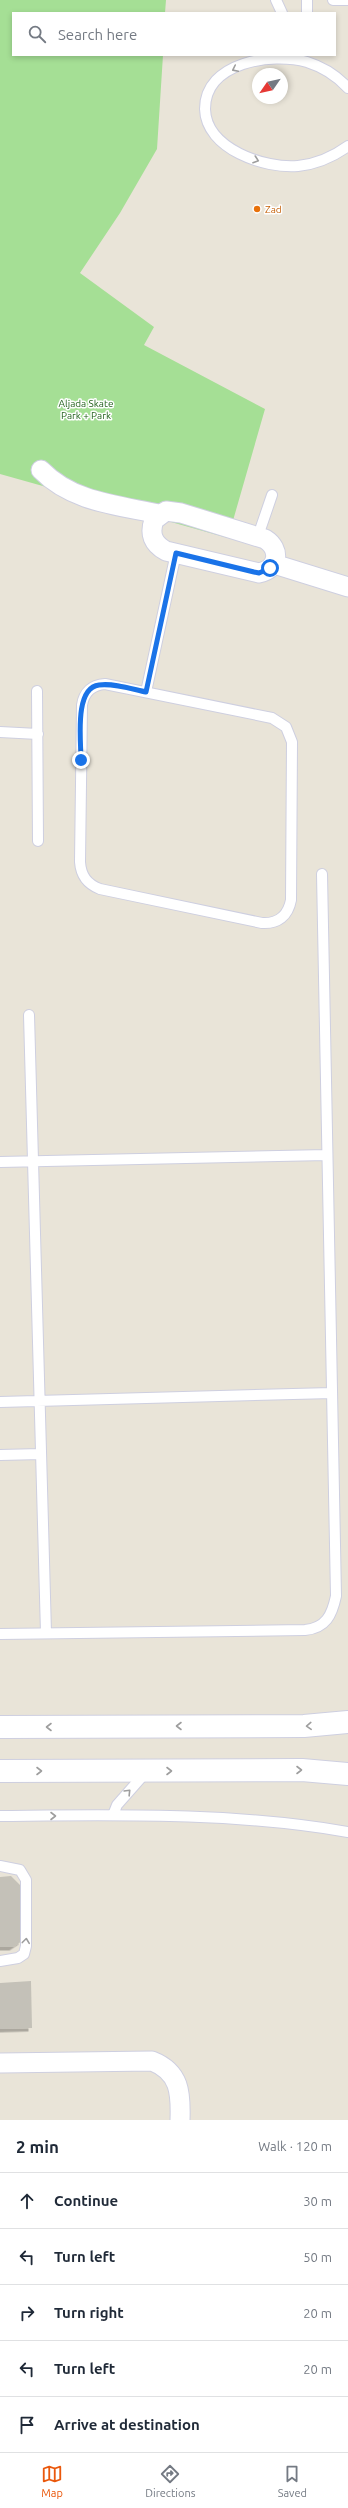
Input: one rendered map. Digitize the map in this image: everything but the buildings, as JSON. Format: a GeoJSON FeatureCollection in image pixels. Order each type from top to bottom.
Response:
{"type":"FeatureCollection","features":[{"type":"Feature","properties":{"kind":"street"},"geometry":{"type":"LineString","coordinates":[[41,470],[64,490],[78,496],[159,514],[173,511],[265,538],[274,547],[276,558],[274,564],[265,572],[259,573],[166,551],[154,542],[151,527],[159,514]]}},
{"type":"Feature","properties":{"kind":"street"},"geometry":{"type":"LineString","coordinates":[[274,564],[348,587]]}},
{"type":"Feature","properties":{"kind":"street"},"geometry":{"type":"LineString","coordinates":[[0,1727],[304,1726],[348,1722]]}},
{"type":"Feature","properties":{"kind":"street"},"geometry":{"type":"LineString","coordinates":[[0,1771],[302,1770],[348,1774]]}},
{"type":"Feature","properties":{"kind":"street"},"geometry":{"type":"LineString","coordinates":[[0,2063],[152,2062],[161,2065],[175,2078],[181,2097],[180,2120]]}},
{"type":"Feature","properties":{"kind":"lane"},"geometry":{"type":"LineString","coordinates":[[276,0],[282,12]]}},
{"type":"Feature","properties":{"kind":"lane"},"geometry":{"type":"LineString","coordinates":[[307,0],[307,12]]}},
{"type":"Feature","properties":{"kind":"lane"},"geometry":{"type":"LineString","coordinates":[[333,0],[348,0]]}},
{"type":"Feature","properties":{"kind":"lane"},"geometry":{"type":"LineString","coordinates":[[348,88],[328,72],[307,59],[276,57],[239,66],[220,77],[209,91],[205,110],[207,119],[216,136],[227,146],[253,160],[282,166],[312,163],[326,159],[348,146]]}},
{"type":"Feature","properties":{"kind":"lane"},"geometry":{"type":"LineString","coordinates":[[258,536],[272,495]]}},
{"type":"Feature","properties":{"kind":"lane"},"geometry":{"type":"LineString","coordinates":[[146,692],[176,553]]}},
{"type":"Feature","properties":{"kind":"lane"},"geometry":{"type":"LineString","coordinates":[[98,685],[146,692],[272,718],[286,727],[292,742],[291,900],[289,908],[278,920],[262,923],[100,889],[93,886],[83,876],[80,862],[83,698],[86,692],[98,685]]}},
{"type":"Feature","properties":{"kind":"lane"},"geometry":{"type":"LineString","coordinates":[[37,691],[38,841]]}},
{"type":"Feature","properties":{"kind":"lane"},"geometry":{"type":"LineString","coordinates":[[0,732],[38,734]]}},
{"type":"Feature","properties":{"kind":"lane"},"geometry":{"type":"LineString","coordinates":[[0,1634],[305,1630],[323,1624],[331,1614],[336,1596],[322,874]]}},
{"type":"Feature","properties":{"kind":"lane"},"geometry":{"type":"LineString","coordinates":[[29,1015],[46,1633]]}},
{"type":"Feature","properties":{"kind":"lane"},"geometry":{"type":"LineString","coordinates":[[0,1162],[327,1155]]}},
{"type":"Feature","properties":{"kind":"lane"},"geometry":{"type":"LineString","coordinates":[[0,1402],[332,1393]]}},
{"type":"Feature","properties":{"kind":"lane"},"geometry":{"type":"LineString","coordinates":[[0,1455],[41,1454]]}},
{"type":"Feature","properties":{"kind":"lane"},"geometry":{"type":"LineString","coordinates":[[113,1815],[117,1804],[147,1771]]}},
{"type":"Feature","properties":{"kind":"lane"},"geometry":{"type":"LineString","coordinates":[[0,1816],[113,1815],[241,1819],[348,1832]]}},
{"type":"Feature","properties":{"kind":"lane"},"geometry":{"type":"LineString","coordinates":[[0,1866],[20,1870],[26,1880],[27,1937],[24,1954],[18,1958],[0,1961]]}},
{"type":"Feature","properties":{"kind":"green space","name":"Aljada Skate Park + Park"},"geometry":{"type":"Polygon","coordinates":[[[0,0],[166,0],[165,12],[12,12],[12,56],[163,56],[157,149],[120,213],[80,273],[154,327],[144,345],[265,409],[228,538],[0,474],[0,0]]]}},
{"type":"Feature","properties":{"kind":"place","name":"Zad"},"geometry":{"type":"Point","coordinates":[257,209]}},
{"type":"Feature","properties":{"kind":"route"},"geometry":{"type":"LineString","coordinates":[[81,760],[82,705],[86,692],[98,685],[105,684],[146,692],[176,553],[259,573],[265,572],[270,568]]}}]}
